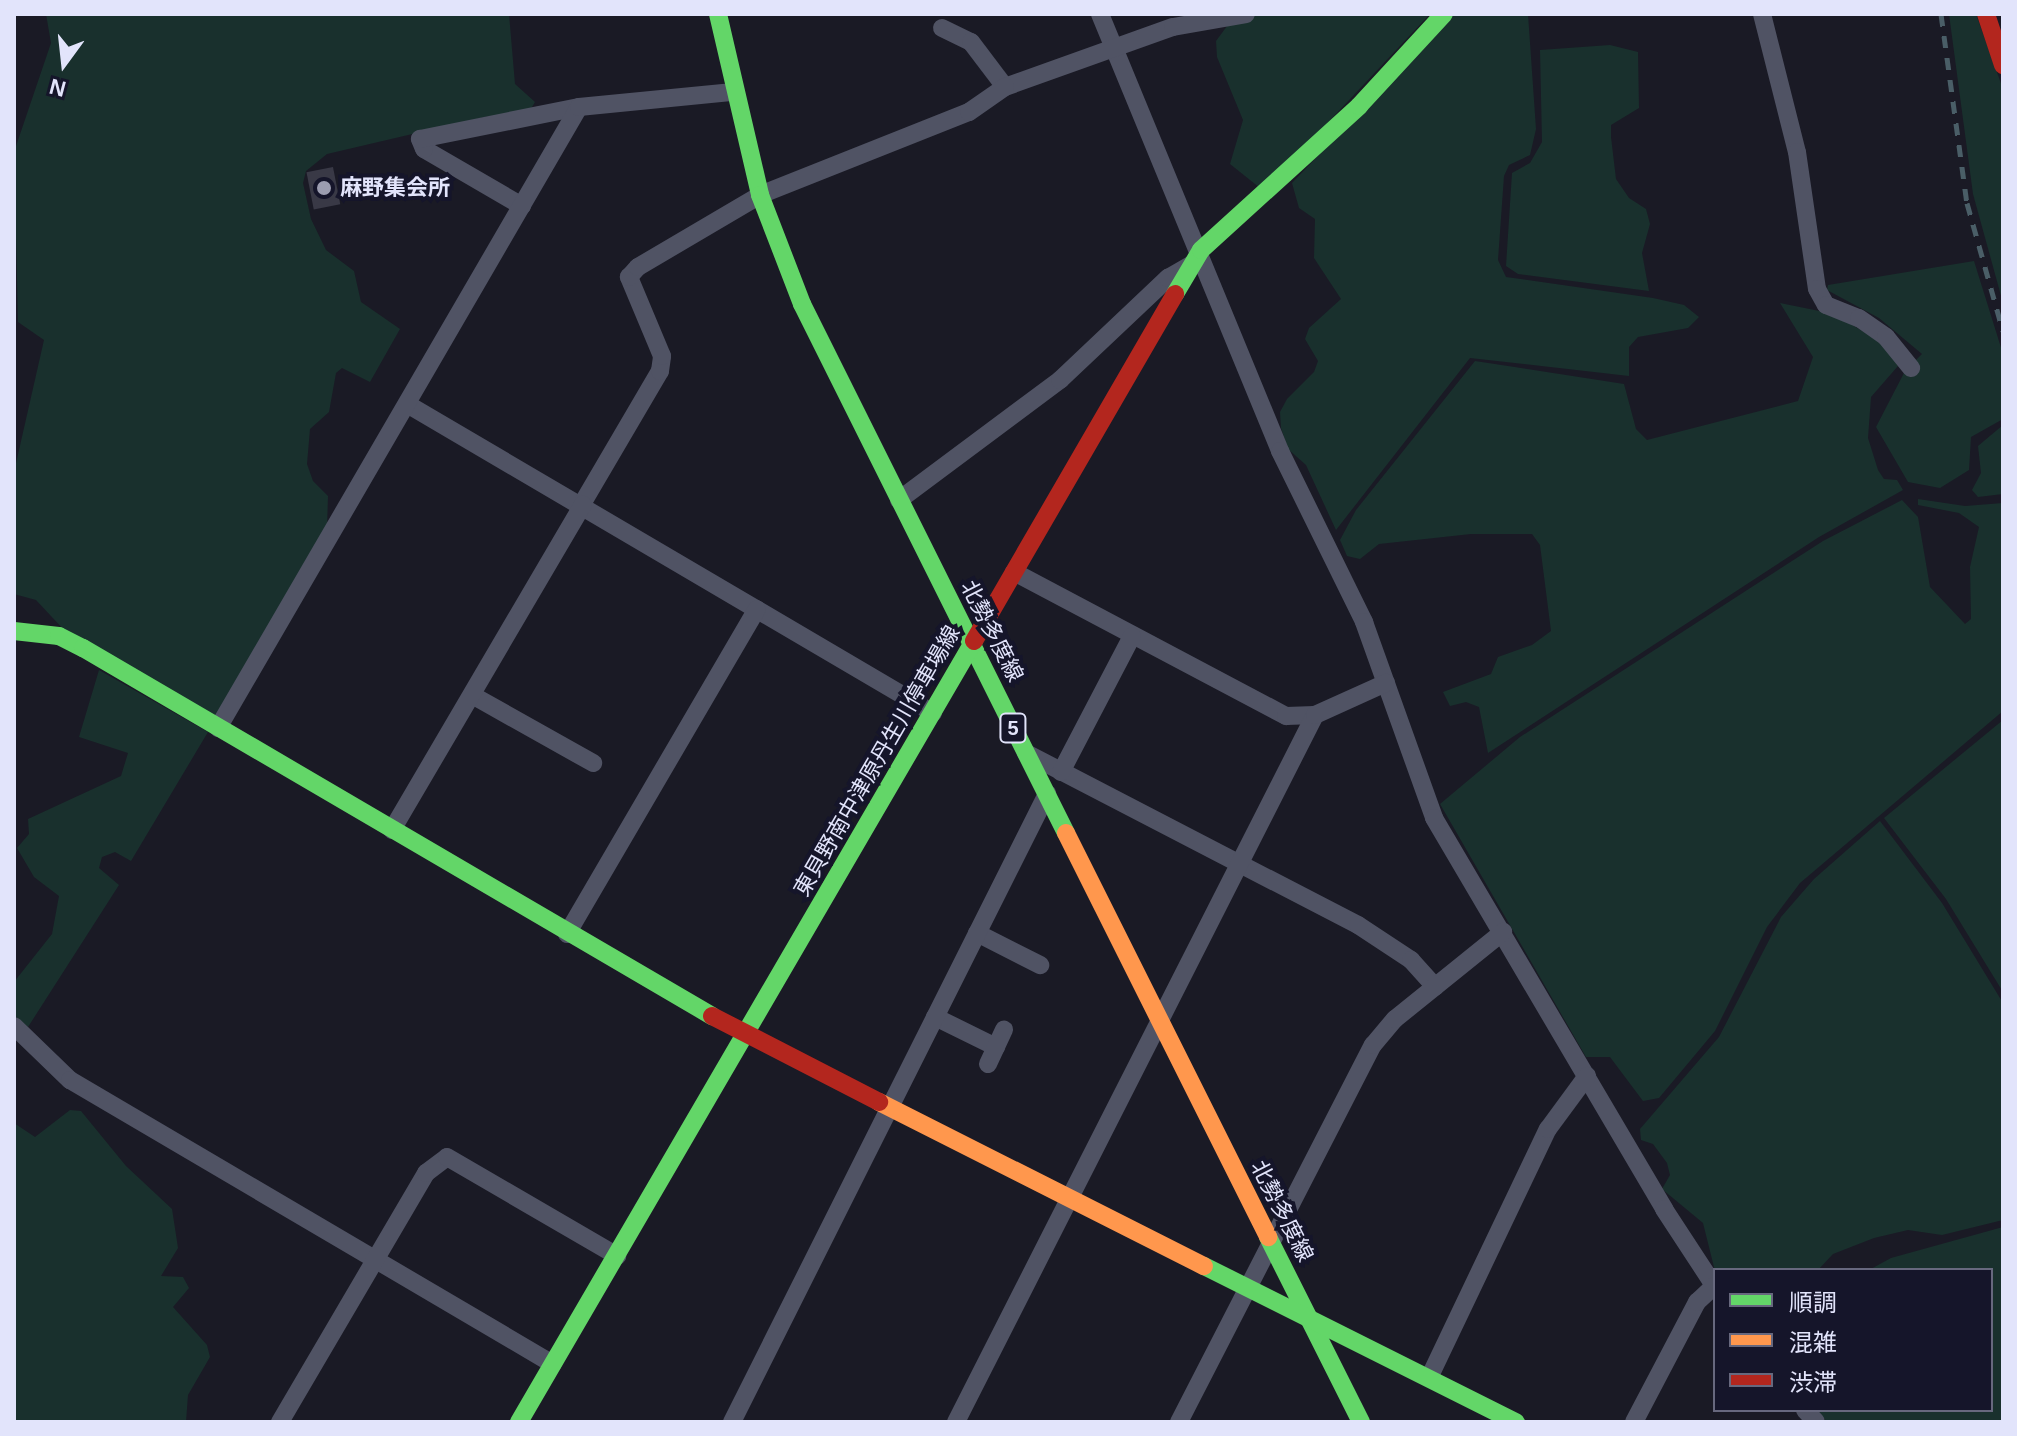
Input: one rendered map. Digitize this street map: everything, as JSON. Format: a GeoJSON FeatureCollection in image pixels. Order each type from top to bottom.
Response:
{"type":"FeatureCollection","features":[{"type":"Feature","properties":{"kind":"main road","name":"北勢多度線"},"geometry":{"type":"LineString","coordinates":[[718,14],[733,92],[760,195],[802,304],[1361,1422]]}},
{"type":"Feature","properties":{"kind":"main road","name":"東貝野南中津原丹生川停車場線"},"geometry":{"type":"LineString","coordinates":[[519,1422],[1197,257],[1359,106],[1444,14]]}},
{"type":"Feature","properties":{"kind":"main road"},"geometry":{"type":"LineString","coordinates":[[1986,14],[2003,65]]}},
{"type":"Feature","properties":{"kind":"main road"},"geometry":{"type":"LineString","coordinates":[[14,631],[59,636],[745,1035],[1516,1422]]}},
{"type":"Feature","properties":{"kind":"street"},"geometry":{"type":"LineString","coordinates":[[1100,14],[1197,257],[1280,451],[1341,567],[1434,818],[1713,1283]]}},
{"type":"Feature","properties":{"kind":"street"},"geometry":{"type":"LineString","coordinates":[[392,830],[660,371],[662,356],[629,277],[760,195],[969,112],[1005,87],[1173,27],[1246,14]]}},
{"type":"Feature","properties":{"kind":"street"},"geometry":{"type":"LineString","coordinates":[[1762,14],[1797,152],[1817,289],[1826,305],[1859,318],[1886,337],[1911,368]]}},
{"type":"Feature","properties":{"kind":"street"},"geometry":{"type":"LineString","coordinates":[[942,28],[971,42],[1005,87]]}},
{"type":"Feature","properties":{"kind":"street"},"geometry":{"type":"LineString","coordinates":[[522,206],[424,149],[420,139],[579,107],[733,92]]}},
{"type":"Feature","properties":{"kind":"street"},"geometry":{"type":"LineString","coordinates":[[218,728],[579,107]]}},
{"type":"Feature","properties":{"kind":"street"},"geometry":{"type":"LineString","coordinates":[[899,500],[1060,380],[1168,278],[1197,257]]}},
{"type":"Feature","properties":{"kind":"street"},"geometry":{"type":"LineString","coordinates":[[407,404],[933,713]]}},
{"type":"Feature","properties":{"kind":"street"},"geometry":{"type":"LineString","coordinates":[[1014,572],[1286,716],[1315,715],[1386,683]]}},
{"type":"Feature","properties":{"kind":"street"},"geometry":{"type":"LineString","coordinates":[[567,934],[757,609]]}},
{"type":"Feature","properties":{"kind":"street"},"geometry":{"type":"LineString","coordinates":[[1061,772],[1132,636]]}},
{"type":"Feature","properties":{"kind":"street"},"geometry":{"type":"LineString","coordinates":[[472,695],[593,763]]}},
{"type":"Feature","properties":{"kind":"street"},"geometry":{"type":"LineString","coordinates":[[956,1422],[1315,715]]}},
{"type":"Feature","properties":{"kind":"street"},"geometry":{"type":"LineString","coordinates":[[1026,753],[1389,943],[1435,987]]}},
{"type":"Feature","properties":{"kind":"street"},"geometry":{"type":"LineString","coordinates":[[732,1422],[1047,794]]}},
{"type":"Feature","properties":{"kind":"street"},"geometry":{"type":"LineString","coordinates":[[1179,1422],[1373,1045],[1435,987],[1503,932]]}},
{"type":"Feature","properties":{"kind":"street"},"geometry":{"type":"LineString","coordinates":[[977,933],[1040,965]]}},
{"type":"Feature","properties":{"kind":"street"},"geometry":{"type":"LineString","coordinates":[[935,1017],[996,1047]]}},
{"type":"Feature","properties":{"kind":"street"},"geometry":{"type":"LineString","coordinates":[[14,1026],[70,1080],[553,1364]]}},
{"type":"Feature","properties":{"kind":"street"},"geometry":{"type":"LineString","coordinates":[[1429,1378],[1542,1141],[1587,1076]]}},
{"type":"Feature","properties":{"kind":"street"},"geometry":{"type":"LineString","coordinates":[[280,1422],[426,1173],[447,1157],[617,1256]]}},
{"type":"Feature","properties":{"kind":"street"},"geometry":{"type":"LineString","coordinates":[[1634,1422],[1697,1302],[1713,1288]]}},
{"type":"Feature","properties":{"kind":"green space"},"geometry":{"type":"Polygon","coordinates":[[[46,14],[509,14],[515,84],[535,102],[529,112],[485,117],[327,154],[306,171],[303,183],[311,219],[326,250],[354,271],[361,302],[400,329],[370,382],[342,368],[336,373],[329,412],[310,429],[307,464],[313,481],[328,496],[327,529],[221,714],[212,717],[65,631],[36,600],[14,594],[14,472],[44,340],[18,322],[14,152],[51,43],[46,14]]]}},
{"type":"Feature","properties":{"kind":"green space"},"geometry":{"type":"Polygon","coordinates":[[[1263,14],[1430,14],[1271,183],[1260,188],[1230,164],[1243,120],[1217,57],[1216,41],[1230,22],[1263,14]]]}},
{"type":"Feature","properties":{"kind":"green space"},"geometry":{"type":"Polygon","coordinates":[[[1453,14],[1528,14],[1536,129],[1530,155],[1509,165],[1504,176],[1498,260],[1506,277],[1653,298],[1684,305],[1699,317],[1688,328],[1638,337],[1629,347],[1629,376],[1470,358],[1336,530],[1306,465],[1288,449],[1281,428],[1280,412],[1287,399],[1314,372],[1318,361],[1305,339],[1309,328],[1341,299],[1314,258],[1315,219],[1299,208],[1292,183],[1453,14]]]}},
{"type":"Feature","properties":{"kind":"green space"},"geometry":{"type":"Polygon","coordinates":[[[1949,14],[1976,14],[2003,89],[2003,303],[1973,194],[1949,14]]]}},
{"type":"Feature","properties":{"kind":"green space"},"geometry":{"type":"Polygon","coordinates":[[[1610,45],[1638,52],[1639,108],[1611,125],[1611,137],[1616,179],[1629,198],[1646,209],[1650,224],[1642,253],[1649,291],[1518,274],[1506,266],[1512,173],[1530,163],[1542,142],[1540,50],[1610,45]]]}},
{"type":"Feature","properties":{"kind":"green space"},"geometry":{"type":"Polygon","coordinates":[[[1974,261],[2003,354],[2003,419],[1971,437],[1969,470],[1940,488],[1908,482],[1876,427],[1905,371],[1922,354],[1879,318],[1827,290],[1828,285],[1974,261]]]}},
{"type":"Feature","properties":{"kind":"green space"},"geometry":{"type":"Polygon","coordinates":[[[1780,303],[1834,314],[1884,344],[1898,366],[1871,397],[1868,438],[1884,479],[1897,480],[1903,490],[1819,537],[1488,753],[1479,707],[1466,702],[1450,706],[1443,692],[1491,674],[1498,657],[1532,645],[1551,631],[1540,545],[1532,534],[1471,534],[1379,544],[1360,559],[1347,556],[1340,540],[1356,510],[1475,361],[1624,384],[1636,429],[1647,440],[1798,401],[1813,357],[1780,303]]]}},
{"type":"Feature","properties":{"kind":"green space"},"geometry":{"type":"Polygon","coordinates":[[[2003,425],[2003,494],[1978,497],[1972,490],[1981,473],[1978,446],[2003,425]]]}},
{"type":"Feature","properties":{"kind":"green space"},"geometry":{"type":"Polygon","coordinates":[[[1918,499],[1965,506],[2003,503],[2003,711],[1800,883],[1767,927],[1715,1031],[1659,1098],[1643,1101],[1610,1057],[1586,1057],[1440,804],[1520,737],[1823,541],[1902,500],[1918,517],[1930,587],[1965,624],[1971,619],[1970,567],[1979,527],[1959,513],[1918,505],[1918,499]]]}},
{"type":"Feature","properties":{"kind":"green space"},"geometry":{"type":"Polygon","coordinates":[[[99,670],[208,732],[131,861],[115,852],[102,857],[99,868],[119,885],[28,1027],[14,1015],[14,982],[52,934],[59,896],[34,877],[17,848],[29,834],[28,819],[121,776],[128,753],[79,737],[99,670]]]}},
{"type":"Feature","properties":{"kind":"green space"},"geometry":{"type":"Polygon","coordinates":[[[2003,720],[2003,992],[1946,899],[1884,818],[2003,720]]]}},
{"type":"Feature","properties":{"kind":"green space"},"geometry":{"type":"Polygon","coordinates":[[[1880,821],[1942,903],[2003,1003],[2003,1220],[1942,1235],[1908,1230],[1874,1238],[1833,1254],[1820,1268],[1714,1268],[1703,1223],[1662,1189],[1670,1175],[1667,1163],[1653,1144],[1641,1140],[1640,1129],[1719,1037],[1781,917],[1814,879],[1880,821]]]}},
{"type":"Feature","properties":{"kind":"green space"},"geometry":{"type":"Polygon","coordinates":[[[70,1110],[81,1111],[126,1166],[172,1209],[178,1248],[161,1276],[183,1277],[189,1288],[173,1307],[207,1345],[210,1357],[188,1395],[186,1422],[14,1422],[14,1123],[35,1137],[70,1110]]]}},
{"type":"Feature","properties":{"kind":"green space"},"geometry":{"type":"Polygon","coordinates":[[[2003,1227],[2003,1422],[1827,1422],[1819,1412],[1993,1412],[1993,1268],[1873,1268],[1891,1258],[2003,1227]]]}},
{"type":"Feature","properties":{"kind":"building","name":"麻野集会所"},"geometry":{"type":"Polygon","coordinates":[[[333,167],[340,204],[314,209],[306,172],[333,167]]]}},
{"type":"Feature","properties":{"kind":"railway"},"geometry":{"type":"LineString","coordinates":[[1941,14],[1967,203],[2003,331]]}},
{"type":"Feature","properties":{"kind":"traffic: fast"},"geometry":{"type":"LineString","coordinates":[[718,14],[760,195],[802,304],[1066,833]]}},
{"type":"Feature","properties":{"kind":"traffic: fast"},"geometry":{"type":"LineString","coordinates":[[1175,294],[1201,250],[1359,106],[1444,14]]}},
{"type":"Feature","properties":{"kind":"traffic: fast"},"geometry":{"type":"LineString","coordinates":[[14,631],[59,636],[83,648],[712,1016]]}},
{"type":"Feature","properties":{"kind":"traffic: fast"},"geometry":{"type":"LineString","coordinates":[[519,1422],[974,641]]}},
{"type":"Feature","properties":{"kind":"traffic: fast"},"geometry":{"type":"LineString","coordinates":[[1268,1237],[1361,1422]]}},
{"type":"Feature","properties":{"kind":"traffic: fast"},"geometry":{"type":"LineString","coordinates":[[1204,1266],[1516,1422]]}},
{"type":"Feature","properties":{"kind":"traffic: slow"},"geometry":{"type":"LineString","coordinates":[[1066,833],[1268,1237]]}},
{"type":"Feature","properties":{"kind":"traffic: slow"},"geometry":{"type":"LineString","coordinates":[[879,1102],[1204,1266]]}},
{"type":"Feature","properties":{"kind":"traffic: jam"},"geometry":{"type":"LineString","coordinates":[[1986,14],[2003,65]]}},
{"type":"Feature","properties":{"kind":"traffic: jam"},"geometry":{"type":"LineString","coordinates":[[974,641],[1175,294]]}},
{"type":"Feature","properties":{"kind":"traffic: jam"},"geometry":{"type":"LineString","coordinates":[[712,1016],[879,1102]]}},
{"type":"Feature","properties":{"kind":"place","name":"麻野集会所"},"geometry":{"type":"Point","coordinates":[324,188]}}]}
